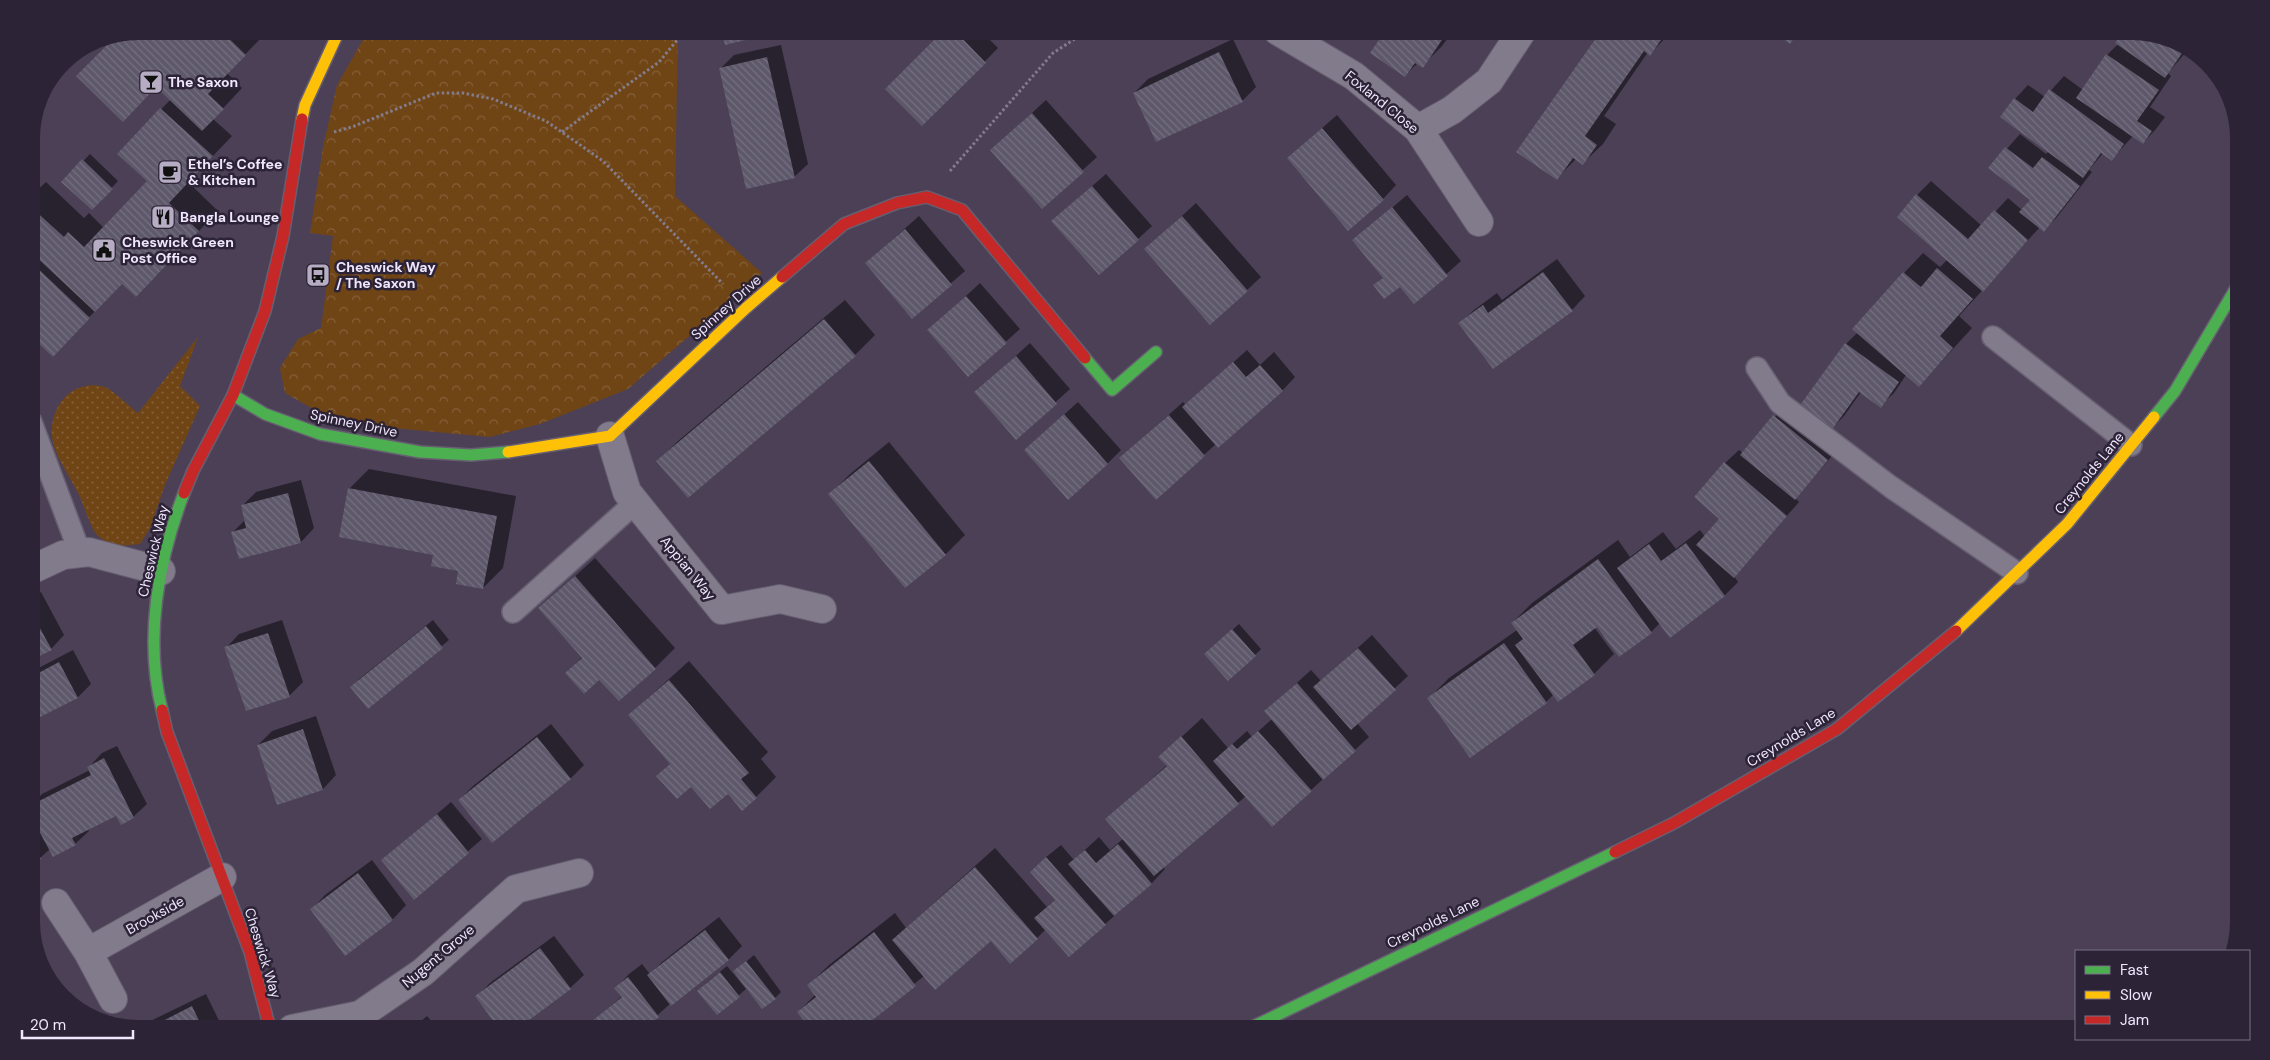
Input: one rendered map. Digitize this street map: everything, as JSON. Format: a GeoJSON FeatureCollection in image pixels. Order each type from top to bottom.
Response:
{"type":"FeatureCollection","features":[{"type":"Feature","properties":{"kind":"street","name":"Cheswick Way"},"geometry":{"type":"LineString","coordinates":[[268,1020],[250,952],[167,732],[156,687],[154,618],[161,572],[174,519],[193,471],[233,396],[252,347],[276,274],[305,105],[333,40]]}},
{"type":"Feature","properties":{"kind":"street","name":"Foxland Close"},"geometry":{"type":"LineString","coordinates":[[1293,40],[1354,76],[1418,129],[1479,222]]}},
{"type":"Feature","properties":{"kind":"street"},"geometry":{"type":"LineString","coordinates":[[1418,129],[1452,110],[1488,81],[1516,40]]}},
{"type":"Feature","properties":{"kind":"street","name":"Spinney Drive"},"geometry":{"type":"LineString","coordinates":[[233,396],[265,414],[320,434],[420,452],[472,455],[527,450],[610,436],[746,308],[844,224],[897,203],[927,197]]}},
{"type":"Feature","properties":{"kind":"street"},"geometry":{"type":"LineString","coordinates":[[927,197],[962,210],[1112,390],[1156,352]]}},
{"type":"Feature","properties":{"kind":"street","name":"Creynolds Lane"},"geometry":{"type":"LineString","coordinates":[[1267,1020],[1674,823],[1837,729],[1944,643],[2067,524],[2175,391],[2230,298]]}},
{"type":"Feature","properties":{"kind":"street","name":"Appian Way"},"geometry":{"type":"LineString","coordinates":[[610,436],[627,492],[722,610],[780,599],[822,609]]}},
{"type":"Feature","properties":{"kind":"street"},"geometry":{"type":"LineString","coordinates":[[40,566],[63,555],[89,552],[161,572]]}},
{"type":"Feature","properties":{"kind":"street","name":"Nugent Grove"},"geometry":{"type":"LineString","coordinates":[[336,1020],[360,1015],[423,972],[516,889],[579,873]]}},
{"type":"Feature","properties":{"kind":"street","name":"Brookside"},"geometry":{"type":"LineString","coordinates":[[88,952],[222,877]]}},
{"type":"Feature","properties":{"kind":"street"},"geometry":{"type":"LineString","coordinates":[[56,903],[88,952],[113,999]]}},
{"type":"Feature","properties":{"kind":"lane"},"geometry":{"type":"LineString","coordinates":[[1993,337],[2131,445]]}},
{"type":"Feature","properties":{"kind":"lane"},"geometry":{"type":"LineString","coordinates":[[1758,368],[1780,403],[1891,487],[2017,573]]}},
{"type":"Feature","properties":{"kind":"lane"},"geometry":{"type":"LineString","coordinates":[[40,444],[80,553]]}},
{"type":"Feature","properties":{"kind":"lane"},"geometry":{"type":"LineString","coordinates":[[513,612],[635,503]]}},
{"type":"Feature","properties":{"kind":"path"},"geometry":{"type":"LineString","coordinates":[[562,132],[659,62],[677,40]]}},
{"type":"Feature","properties":{"kind":"path"},"geometry":{"type":"LineString","coordinates":[[927,197],[1053,53],[1073,40]]}},
{"type":"Feature","properties":{"kind":"path"},"geometry":{"type":"LineString","coordinates":[[298,142],[352,127],[436,93],[463,92],[493,99],[546,121],[603,161],[746,308]]}},
{"type":"Feature","properties":{"kind":"green space"},"geometry":{"type":"Polygon","coordinates":[[[363,40],[678,40],[675,196],[762,273],[628,389],[540,424],[490,437],[338,423],[285,393],[280,368],[298,339],[321,328],[333,236],[310,233],[323,147],[337,85],[363,40]]]}},
{"type":"Feature","properties":{"kind":"green space"},"geometry":{"type":"Polygon","coordinates":[[[198,337],[180,386],[200,406],[165,485],[150,528],[140,544],[123,545],[107,542],[95,532],[80,497],[56,452],[52,434],[56,410],[62,400],[70,393],[80,387],[92,385],[105,387],[138,413],[198,337]]]}},
{"type":"Feature","properties":{"kind":"building","name":"The Saxon"},"geometry":{"type":"Polygon","coordinates":[[[230,40],[246,55],[208,94],[224,109],[202,131],[156,87],[123,122],[76,76],[107,45],[125,41],[230,40]]]}},
{"type":"Feature","properties":{"kind":"building"},"geometry":{"type":"Polygon","coordinates":[[[724,40],[745,40],[725,45],[724,40]]]}},
{"type":"Feature","properties":{"kind":"building"},"geometry":{"type":"Polygon","coordinates":[[[934,40],[964,40],[986,63],[922,126],[885,89],[934,40]]]}},
{"type":"Feature","properties":{"kind":"building"},"geometry":{"type":"Polygon","coordinates":[[[1379,40],[1442,40],[1423,68],[1415,63],[1405,77],[1370,53],[1379,40]]]}},
{"type":"Feature","properties":{"kind":"building"},"geometry":{"type":"Polygon","coordinates":[[[1595,40],[1661,40],[1650,56],[1644,51],[1585,136],[1597,145],[1583,165],[1573,158],[1557,180],[1516,152],[1595,40]]]}},
{"type":"Feature","properties":{"kind":"building"},"geometry":{"type":"Polygon","coordinates":[[[1785,40],[1793,40],[1790,44],[1785,40]]]}},
{"type":"Feature","properties":{"kind":"building"},"geometry":{"type":"Polygon","coordinates":[[[2117,40],[2151,42],[2170,47],[2182,54],[2165,78],[2115,43],[2117,40]]]}},
{"type":"Feature","properties":{"kind":"building"},"geometry":{"type":"Polygon","coordinates":[[[1219,52],[1243,102],[1156,142],[1133,93],[1219,52]]]}},
{"type":"Feature","properties":{"kind":"building"},"geometry":{"type":"Polygon","coordinates":[[[2106,54],[2159,90],[2137,121],[2152,131],[2143,144],[2076,98],[2106,54]]]}},
{"type":"Feature","properties":{"kind":"building"},"geometry":{"type":"Polygon","coordinates":[[[767,57],[795,178],[746,189],[719,68],[767,57]]]}},
{"type":"Feature","properties":{"kind":"building"},"geometry":{"type":"Polygon","coordinates":[[[2049,89],[2124,144],[2112,161],[2101,153],[2083,178],[2000,117],[2014,98],[2033,112],[2049,89]]]}},
{"type":"Feature","properties":{"kind":"building"},"geometry":{"type":"Polygon","coordinates":[[[160,108],[213,156],[169,203],[199,231],[136,297],[122,284],[95,312],[40,260],[40,215],[64,237],[68,232],[84,247],[147,181],[117,154],[160,108]]]}},
{"type":"Feature","properties":{"kind":"building"},"geometry":{"type":"Polygon","coordinates":[[[1032,113],[1084,172],[1042,209],[990,150],[1032,113]]]}},
{"type":"Feature","properties":{"kind":"building"},"geometry":{"type":"Polygon","coordinates":[[[1322,128],[1384,200],[1348,231],[1287,158],[1322,128]]]}},
{"type":"Feature","properties":{"kind":"building"},"geometry":{"type":"Polygon","coordinates":[[[2005,147],[2033,168],[2042,157],[2080,186],[2044,232],[2019,212],[2030,200],[1988,168],[2005,147]]]}},
{"type":"Feature","properties":{"kind":"building"},"geometry":{"type":"Polygon","coordinates":[[[82,159],[113,189],[92,210],[61,182],[82,159]]]}},
{"type":"Feature","properties":{"kind":"building"},"geometry":{"type":"Polygon","coordinates":[[[1092,186],[1139,240],[1099,275],[1051,221],[1092,186]]]}},
{"type":"Feature","properties":{"kind":"building"},"geometry":{"type":"Polygon","coordinates":[[[1916,194],[1968,239],[1994,210],[2028,240],[1983,292],[1897,217],[1916,194]]]}},
{"type":"Feature","properties":{"kind":"building"},"geometry":{"type":"Polygon","coordinates":[[[1392,207],[1448,276],[1414,304],[1400,287],[1384,299],[1373,285],[1383,278],[1352,240],[1392,207]]]}},
{"type":"Feature","properties":{"kind":"building"},"geometry":{"type":"Polygon","coordinates":[[[1182,216],[1248,291],[1210,325],[1144,249],[1182,216]]]}},
{"type":"Feature","properties":{"kind":"building"},"geometry":{"type":"Polygon","coordinates":[[[905,229],[952,285],[912,319],[865,263],[905,229]]]}},
{"type":"Feature","properties":{"kind":"building"},"geometry":{"type":"Polygon","coordinates":[[[1937,268],[1973,299],[1940,336],[1953,348],[1919,387],[1852,329],[1903,272],[1921,287],[1937,268]]]}},
{"type":"Feature","properties":{"kind":"building"},"geometry":{"type":"Polygon","coordinates":[[[40,271],[90,318],[53,357],[40,345],[40,271]]]}},
{"type":"Feature","properties":{"kind":"building"},"geometry":{"type":"Polygon","coordinates":[[[1543,272],[1573,311],[1493,369],[1458,323],[1483,305],[1488,313],[1543,272]]]}},
{"type":"Feature","properties":{"kind":"building"},"geometry":{"type":"Polygon","coordinates":[[[966,296],[1007,343],[968,377],[927,330],[966,296]]]}},
{"type":"Feature","properties":{"kind":"building"},"geometry":{"type":"Polygon","coordinates":[[[824,319],[856,356],[688,498],[656,461],[824,319]]]}},
{"type":"Feature","properties":{"kind":"building"},"geometry":{"type":"Polygon","coordinates":[[[1845,343],[1899,382],[1881,408],[1859,392],[1831,431],[1798,408],[1845,343]]]}},
{"type":"Feature","properties":{"kind":"building"},"geometry":{"type":"Polygon","coordinates":[[[1016,356],[1057,404],[1016,440],[974,392],[1016,356]]]}},
{"type":"Feature","properties":{"kind":"building"},"geometry":{"type":"Polygon","coordinates":[[[1233,362],[1246,377],[1260,365],[1283,391],[1218,448],[1182,407],[1233,362]]]}},
{"type":"Feature","properties":{"kind":"building"},"geometry":{"type":"Polygon","coordinates":[[[1064,414],[1108,464],[1068,500],[1024,450],[1064,414]]]}},
{"type":"Feature","properties":{"kind":"building"},"geometry":{"type":"Polygon","coordinates":[[[1169,415],[1205,456],[1156,500],[1119,458],[1169,415]]]}},
{"type":"Feature","properties":{"kind":"building"},"geometry":{"type":"Polygon","coordinates":[[[1773,415],[1828,460],[1795,500],[1740,455],[1773,415]]]}},
{"type":"Feature","properties":{"kind":"building"},"geometry":{"type":"Polygon","coordinates":[[[869,461],[946,555],[905,588],[828,494],[869,461]]]}},
{"type":"Feature","properties":{"kind":"building"},"geometry":{"type":"Polygon","coordinates":[[[1724,462],[1787,516],[1734,578],[1696,545],[1719,519],[1694,497],[1724,462]]]}},
{"type":"Feature","properties":{"kind":"building"},"geometry":{"type":"Polygon","coordinates":[[[348,488],[497,516],[483,589],[456,584],[458,571],[431,566],[433,555],[339,537],[348,488]]]}},
{"type":"Feature","properties":{"kind":"building"},"geometry":{"type":"Polygon","coordinates":[[[288,493],[301,543],[239,559],[231,532],[246,528],[241,505],[288,493]]]}},
{"type":"Feature","properties":{"kind":"building"},"geometry":{"type":"Polygon","coordinates":[[[1686,543],[1725,596],[1670,638],[1617,568],[1649,544],[1661,561],[1686,543]]]}},
{"type":"Feature","properties":{"kind":"building"},"geometry":{"type":"Polygon","coordinates":[[[1598,559],[1652,633],[1619,657],[1597,627],[1573,645],[1595,675],[1558,702],[1515,645],[1523,639],[1511,623],[1598,559]]]}},
{"type":"Feature","properties":{"kind":"building"},"geometry":{"type":"Polygon","coordinates":[[[575,576],[656,669],[619,701],[599,680],[584,694],[565,673],[582,658],[538,608],[575,576]]]}},
{"type":"Feature","properties":{"kind":"building"},"geometry":{"type":"Polygon","coordinates":[[[426,626],[443,648],[368,709],[350,687],[426,626]]]}},
{"type":"Feature","properties":{"kind":"building"},"geometry":{"type":"Polygon","coordinates":[[[40,628],[52,650],[40,656],[40,628]]]}},
{"type":"Feature","properties":{"kind":"building"},"geometry":{"type":"Polygon","coordinates":[[[1232,629],[1256,656],[1228,681],[1204,654],[1232,629]]]}},
{"type":"Feature","properties":{"kind":"building"},"geometry":{"type":"Polygon","coordinates":[[[268,633],[290,697],[246,711],[224,647],[268,633]]]}},
{"type":"Feature","properties":{"kind":"building"},"geometry":{"type":"Polygon","coordinates":[[[1504,643],[1547,703],[1470,758],[1427,698],[1504,643]]]}},
{"type":"Feature","properties":{"kind":"building"},"geometry":{"type":"Polygon","coordinates":[[[1358,648],[1396,690],[1351,730],[1313,687],[1358,648]]]}},
{"type":"Feature","properties":{"kind":"building"},"geometry":{"type":"Polygon","coordinates":[[[59,662],[78,698],[40,717],[40,672],[59,662]]]}},
{"type":"Feature","properties":{"kind":"building"},"geometry":{"type":"Polygon","coordinates":[[[669,680],[749,773],[741,779],[757,798],[742,811],[728,794],[710,809],[691,787],[677,799],[656,776],[670,764],[628,715],[669,680]]]}},
{"type":"Feature","properties":{"kind":"building"},"geometry":{"type":"Polygon","coordinates":[[[1297,683],[1356,751],[1323,780],[1264,711],[1297,683]]]}},
{"type":"Feature","properties":{"kind":"building"},"geometry":{"type":"Polygon","coordinates":[[[303,729],[323,790],[277,805],[257,745],[303,729]]]}},
{"type":"Feature","properties":{"kind":"building"},"geometry":{"type":"Polygon","coordinates":[[[1258,731],[1312,791],[1272,827],[1213,761],[1232,744],[1237,749],[1258,731]]]}},
{"type":"Feature","properties":{"kind":"building"},"geometry":{"type":"Polygon","coordinates":[[[1181,736],[1239,804],[1154,876],[1105,819],[1167,766],[1158,757],[1181,736]]]}},
{"type":"Feature","properties":{"kind":"building"},"geometry":{"type":"Polygon","coordinates":[[[537,737],[571,779],[492,843],[458,800],[537,737]]]}},
{"type":"Feature","properties":{"kind":"building"},"geometry":{"type":"Polygon","coordinates":[[[104,758],[134,818],[121,825],[116,816],[72,838],[76,845],[53,857],[40,833],[40,800],[91,775],[87,767],[104,758]]]}},
{"type":"Feature","properties":{"kind":"building"},"geometry":{"type":"Polygon","coordinates":[[[437,814],[469,853],[414,900],[381,860],[437,814]]]}},
{"type":"Feature","properties":{"kind":"building"},"geometry":{"type":"Polygon","coordinates":[[[1118,844],[1152,884],[1114,916],[1068,864],[1085,850],[1096,863],[1118,844]]]}},
{"type":"Feature","properties":{"kind":"building"},"geometry":{"type":"Polygon","coordinates":[[[1046,857],[1106,925],[1069,957],[1034,918],[1055,900],[1030,872],[1046,857]]]}},
{"type":"Feature","properties":{"kind":"building"},"geometry":{"type":"Polygon","coordinates":[[[975,867],[1038,939],[1010,964],[991,941],[935,990],[892,940],[975,867]]]}},
{"type":"Feature","properties":{"kind":"building"},"geometry":{"type":"Polygon","coordinates":[[[358,873],[393,920],[345,956],[310,909],[358,873]]]}},
{"type":"Feature","properties":{"kind":"building"},"geometry":{"type":"Polygon","coordinates":[[[705,930],[729,960],[671,1006],[647,975],[705,930]]]}},
{"type":"Feature","properties":{"kind":"building"},"geometry":{"type":"Polygon","coordinates":[[[874,932],[916,986],[873,1020],[803,1020],[797,1012],[816,997],[807,985],[874,932]]]}},
{"type":"Feature","properties":{"kind":"building"},"geometry":{"type":"Polygon","coordinates":[[[540,948],[571,989],[529,1020],[492,1020],[475,996],[540,948]]]}},
{"type":"Feature","properties":{"kind":"building"},"geometry":{"type":"Polygon","coordinates":[[[746,961],[776,999],[762,1009],[733,971],[746,961]]]}},
{"type":"Feature","properties":{"kind":"building"},"geometry":{"type":"Polygon","coordinates":[[[720,972],[740,997],[717,1015],[697,991],[720,972]]]}},
{"type":"Feature","properties":{"kind":"building"},"geometry":{"type":"Polygon","coordinates":[[[628,977],[659,1017],[655,1020],[593,1020],[622,997],[614,988],[628,977]]]}},
{"type":"Feature","properties":{"kind":"building"},"geometry":{"type":"Polygon","coordinates":[[[192,1006],[199,1020],[165,1020],[192,1006]]]}},
{"type":"Feature","properties":{"kind":"traffic: fast"},"geometry":{"type":"LineString","coordinates":[[2154,417],[2175,391],[2230,298]]}},
{"type":"Feature","properties":{"kind":"traffic: fast"},"geometry":{"type":"LineString","coordinates":[[1085,358],[1112,390],[1156,352]]}},
{"type":"Feature","properties":{"kind":"traffic: fast"},"geometry":{"type":"LineString","coordinates":[[233,395],[265,414],[320,434],[420,452],[471,455],[508,452]]}},
{"type":"Feature","properties":{"kind":"traffic: fast"},"geometry":{"type":"LineString","coordinates":[[162,710],[154,656],[154,628],[161,573],[167,546],[184,493]]}},
{"type":"Feature","properties":{"kind":"traffic: fast"},"geometry":{"type":"LineString","coordinates":[[1267,1020],[1615,852]]}},
{"type":"Feature","properties":{"kind":"traffic: slow"},"geometry":{"type":"LineString","coordinates":[[302,119],[305,105],[335,40]]}},
{"type":"Feature","properties":{"kind":"traffic: slow"},"geometry":{"type":"LineString","coordinates":[[508,452],[610,436],[746,308],[782,277]]}},
{"type":"Feature","properties":{"kind":"traffic: slow"},"geometry":{"type":"LineString","coordinates":[[1956,631],[2067,524],[2154,417]]}},
{"type":"Feature","properties":{"kind":"traffic: jam"},"geometry":{"type":"LineString","coordinates":[[184,493],[193,471],[233,395],[265,311],[283,236],[302,119]]}},
{"type":"Feature","properties":{"kind":"traffic: jam"},"geometry":{"type":"LineString","coordinates":[[782,277],[844,224],[897,203],[927,197],[962,210],[1085,358]]}},
{"type":"Feature","properties":{"kind":"traffic: jam"},"geometry":{"type":"LineString","coordinates":[[1615,852],[1674,823],[1837,729],[1956,631]]}},
{"type":"Feature","properties":{"kind":"traffic: jam"},"geometry":{"type":"LineString","coordinates":[[162,710],[167,732],[250,952],[268,1020]]}},
{"type":"Feature","properties":{"kind":"place","name":"The Saxon"},"geometry":{"type":"Point","coordinates":[151,82]}},
{"type":"Feature","properties":{"kind":"place","name":"Ethel’s Coffee & Kitchen"},"geometry":{"type":"Point","coordinates":[170,172]}},
{"type":"Feature","properties":{"kind":"place","name":"Bangla Lounge"},"geometry":{"type":"Point","coordinates":[163,217]}},
{"type":"Feature","properties":{"kind":"place","name":"Cheswick Green Post Office"},"geometry":{"type":"Point","coordinates":[104,250]}},
{"type":"Feature","properties":{"kind":"place","name":"Cheswick Way / The Saxon"},"geometry":{"type":"Point","coordinates":[318,275]}}]}
